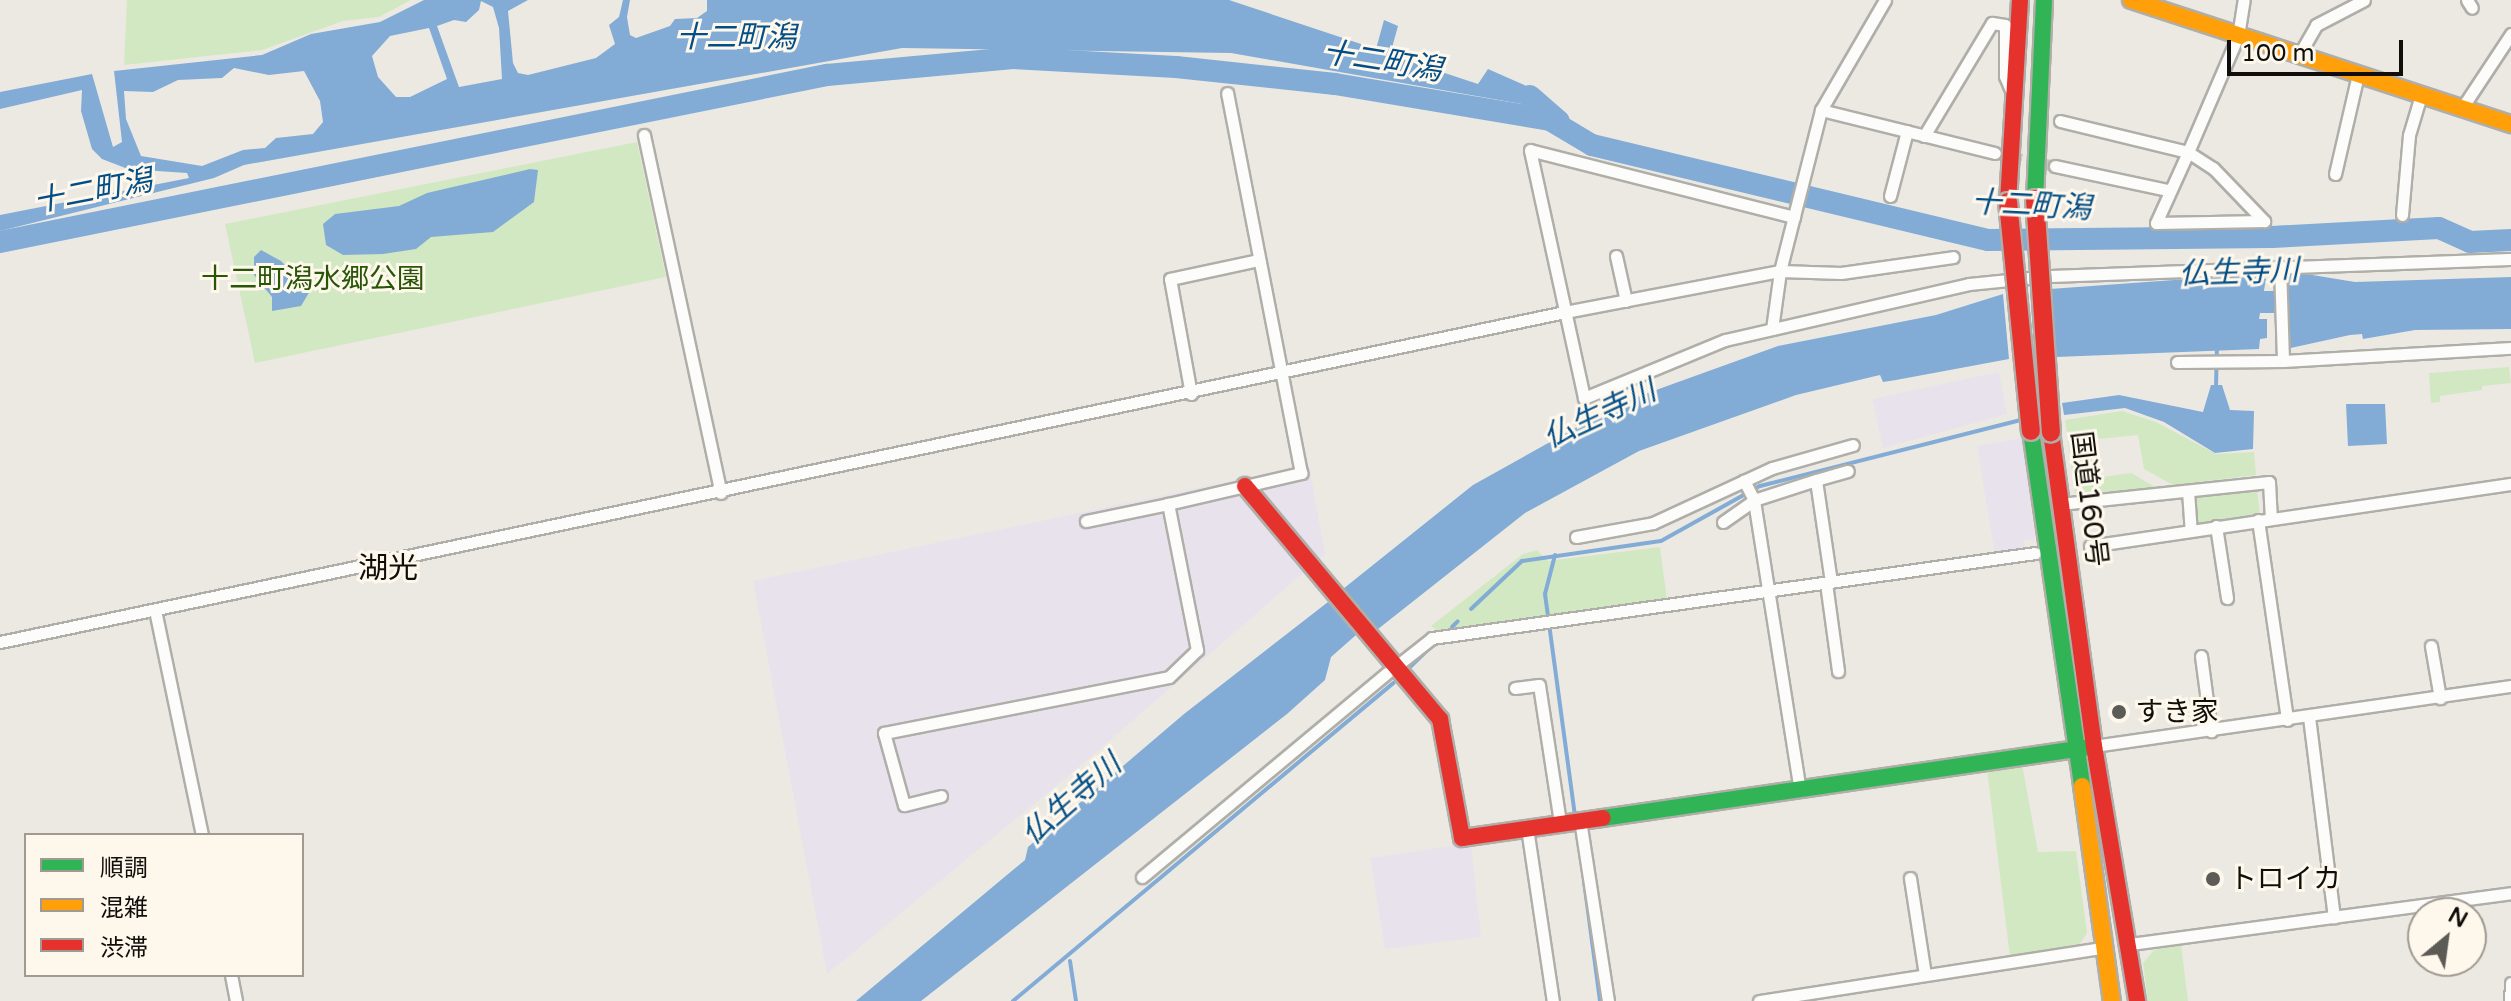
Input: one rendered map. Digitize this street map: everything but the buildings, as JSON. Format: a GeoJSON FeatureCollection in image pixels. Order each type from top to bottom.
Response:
{"type":"FeatureCollection","features":[{"type":"Feature","properties":{"kind":"main road","name":"国道160号"},"geometry":{"type":"LineString","coordinates":[[2020,0],[2008,202],[2031,431],[2086,748],[2130,944],[2137,1001]]}},
{"type":"Feature","properties":{"kind":"main road","name":"国道160号"},"geometry":{"type":"LineString","coordinates":[[2044,0],[2035,199],[2051,432],[2086,748],[2103,948],[2112,1001]]}},
{"type":"Feature","properties":{"kind":"main road"},"geometry":{"type":"LineString","coordinates":[[2131,0],[2511,124]]}},
{"type":"Feature","properties":{"kind":"main road"},"geometry":{"type":"LineString","coordinates":[[1245,486],[1323,584],[1440,719],[1462,838],[2086,748]]}},
{"type":"Feature","properties":{"kind":"street"},"geometry":{"type":"LineString","coordinates":[[1772,329],[1780,271],[1810,167],[1821,110],[1885,0]]}},
{"type":"Feature","properties":{"kind":"street"},"geometry":{"type":"LineString","coordinates":[[2060,121],[2188,152],[2213,168],[2264,221],[2156,223],[2168,190],[2188,152],[2238,36],[2244,0]]}},
{"type":"Feature","properties":{"kind":"street"},"geometry":{"type":"LineString","coordinates":[[2299,55],[2316,25],[2364,0]]}},
{"type":"Feature","properties":{"kind":"street"},"geometry":{"type":"LineString","coordinates":[[1924,136],[1992,23],[2005,25],[2005,76],[2014,96]]}},
{"type":"Feature","properties":{"kind":"street"},"geometry":{"type":"LineString","coordinates":[[2462,108],[2511,34]]}},
{"type":"Feature","properties":{"kind":"street"},"geometry":{"type":"LineString","coordinates":[[2335,174],[2358,74]]}},
{"type":"Feature","properties":{"kind":"street"},"geometry":{"type":"LineString","coordinates":[[1086,521],[1301,473],[1227,93]]}},
{"type":"Feature","properties":{"kind":"street"},"geometry":{"type":"LineString","coordinates":[[2402,215],[2409,135],[2421,95]]}},
{"type":"Feature","properties":{"kind":"street"},"geometry":{"type":"LineString","coordinates":[[1821,110],[1995,153]]}},
{"type":"Feature","properties":{"kind":"street"},"geometry":{"type":"LineString","coordinates":[[1890,196],[1907,131]]}},
{"type":"Feature","properties":{"kind":"street"},"geometry":{"type":"LineString","coordinates":[[644,135],[721,493]]}},
{"type":"Feature","properties":{"kind":"street"},"geometry":{"type":"LineString","coordinates":[[1794,217],[1530,150],[1584,398],[1725,340],[2005,280],[2511,259]]}},
{"type":"Feature","properties":{"kind":"street"},"geometry":{"type":"LineString","coordinates":[[2055,166],[2168,190]]}},
{"type":"Feature","properties":{"kind":"street"},"geometry":{"type":"LineString","coordinates":[[1616,256],[1626,301]]}},
{"type":"Feature","properties":{"kind":"street"},"geometry":{"type":"LineString","coordinates":[[0,642],[1191,394],[1565,312],[1780,271],[1841,273],[1953,257]]}},
{"type":"Feature","properties":{"kind":"street"},"geometry":{"type":"LineString","coordinates":[[1191,394],[1170,279],[1259,260]]}},
{"type":"Feature","properties":{"kind":"street"},"geometry":{"type":"LineString","coordinates":[[2280,267],[2283,361]]}},
{"type":"Feature","properties":{"kind":"street"},"geometry":{"type":"LineString","coordinates":[[2177,362],[2283,361],[2511,348]]}},
{"type":"Feature","properties":{"kind":"street"},"geometry":{"type":"LineString","coordinates":[[1576,537],[1653,523],[1744,480],[1853,445]]}},
{"type":"Feature","properties":{"kind":"street"},"geometry":{"type":"LineString","coordinates":[[1723,522],[1754,500],[1848,471]]}},
{"type":"Feature","properties":{"kind":"street"},"geometry":{"type":"LineString","coordinates":[[1744,480],[1754,500],[1800,791]]}},
{"type":"Feature","properties":{"kind":"street"},"geometry":{"type":"LineString","coordinates":[[1816,480],[1838,671]]}},
{"type":"Feature","properties":{"kind":"street"},"geometry":{"type":"LineString","coordinates":[[2060,504],[2269,482],[2265,520],[2287,720]]}},
{"type":"Feature","properties":{"kind":"street"},"geometry":{"type":"LineString","coordinates":[[2090,546],[2511,484]]}},
{"type":"Feature","properties":{"kind":"street"},"geometry":{"type":"LineString","coordinates":[[2188,491],[2191,530]]}},
{"type":"Feature","properties":{"kind":"street"},"geometry":{"type":"LineString","coordinates":[[941,796],[904,805],[884,733],[1169,677],[1197,650],[1168,504]]}},
{"type":"Feature","properties":{"kind":"street"},"geometry":{"type":"LineString","coordinates":[[2216,526],[2227,598]]}},
{"type":"Feature","properties":{"kind":"street"},"geometry":{"type":"LineString","coordinates":[[1399,664],[1432,638],[2035,553]]}},
{"type":"Feature","properties":{"kind":"street"},"geometry":{"type":"LineString","coordinates":[[155,610],[202,833]]}},
{"type":"Feature","properties":{"kind":"street"},"geometry":{"type":"LineString","coordinates":[[2431,646],[2440,698]]}},
{"type":"Feature","properties":{"kind":"street"},"geometry":{"type":"LineString","coordinates":[[2201,656],[2211,731]]}},
{"type":"Feature","properties":{"kind":"street"},"geometry":{"type":"LineString","coordinates":[[1142,877],[1387,673]]}},
{"type":"Feature","properties":{"kind":"street"},"geometry":{"type":"LineString","coordinates":[[1515,688],[1539,685],[1560,823]]}},
{"type":"Feature","properties":{"kind":"street"},"geometry":{"type":"LineString","coordinates":[[2086,748],[2511,686]]}},
{"type":"Feature","properties":{"kind":"street"},"geometry":{"type":"LineString","coordinates":[[2309,717],[2334,917]]}},
{"type":"Feature","properties":{"kind":"street"},"geometry":{"type":"LineString","coordinates":[[1580,820],[1608,1001]]}},
{"type":"Feature","properties":{"kind":"street"},"geometry":{"type":"LineString","coordinates":[[1527,828],[1553,1001]]}},
{"type":"Feature","properties":{"kind":"street"},"geometry":{"type":"LineString","coordinates":[[1910,878],[1925,975]]}},
{"type":"Feature","properties":{"kind":"street"},"geometry":{"type":"LineString","coordinates":[[2130,944],[2511,893]]}},
{"type":"Feature","properties":{"kind":"street"},"geometry":{"type":"LineString","coordinates":[[1759,1001],[2103,948]]}},
{"type":"Feature","properties":{"kind":"street"},"geometry":{"type":"LineString","coordinates":[[231,977],[236,1001]]}},
{"type":"Feature","properties":{"kind":"street"},"geometry":{"type":"LineString","coordinates":[[2510,1001],[2511,983]]}},
{"type":"Feature","properties":{"kind":"shaded area"},"geometry":{"type":"Polygon","coordinates":[[[1999,372],[2007,414],[1883,448],[1872,399],[1999,372]]]}},
{"type":"Feature","properties":{"kind":"shaded area"},"geometry":{"type":"Polygon","coordinates":[[[2022,438],[2035,539],[2024,540],[2025,551],[1995,554],[1977,446],[2022,438]]]}},
{"type":"Feature","properties":{"kind":"shaded area"},"geometry":{"type":"Polygon","coordinates":[[[1309,465],[1325,554],[1079,767],[827,974],[753,581],[1309,465]]]}},
{"type":"Feature","properties":{"kind":"shaded area"},"geometry":{"type":"Polygon","coordinates":[[[1471,843],[1481,937],[1385,949],[1370,858],[1471,843]]]}},
{"type":"Feature","properties":{"kind":"green space"},"geometry":{"type":"Polygon","coordinates":[[[127,0],[411,0],[379,17],[343,21],[262,50],[124,65],[127,0]]]}},
{"type":"Feature","properties":{"kind":"green space","name":"十二町潟水郷公園"},"geometry":{"type":"Polygon","coordinates":[[[637,142],[666,277],[255,363],[225,224],[637,142]]]}},
{"type":"Feature","properties":{"kind":"green space"},"geometry":{"type":"Polygon","coordinates":[[[2509,367],[2511,383],[2440,396],[2440,402],[2431,403],[2429,373],[2509,367]]]}},
{"type":"Feature","properties":{"kind":"green space"},"geometry":{"type":"Polygon","coordinates":[[[2122,411],[2156,422],[2216,454],[2254,452],[2256,475],[2173,485],[2144,469],[2138,435],[2099,439],[2094,434],[2088,437],[2095,478],[2131,473],[2157,488],[2075,494],[2065,420],[2122,411]]]}},
{"type":"Feature","properties":{"kind":"green space"},"geometry":{"type":"Polygon","coordinates":[[[2257,490],[2260,515],[2197,525],[2192,497],[2257,490]]]}},
{"type":"Feature","properties":{"kind":"green space"},"geometry":{"type":"Polygon","coordinates":[[[1660,547],[1667,600],[1441,633],[1431,626],[1523,554],[1537,550],[1548,561],[1660,547]]]}},
{"type":"Feature","properties":{"kind":"green space"},"geometry":{"type":"Polygon","coordinates":[[[2022,764],[2038,852],[2076,851],[2087,933],[2079,945],[2010,957],[1987,769],[2022,764]]]}},
{"type":"Feature","properties":{"kind":"green space"},"geometry":{"type":"Polygon","coordinates":[[[2181,945],[2188,1001],[2148,1001],[2143,963],[2154,950],[2181,945]]]}},
{"type":"Feature","properties":{"kind":"water","name":"十二町潟"},"geometry":{"type":"Polygon","coordinates":[[[424,0],[528,0],[508,11],[513,63],[518,73],[528,75],[596,58],[615,44],[609,25],[619,17],[623,0],[630,0],[627,17],[630,35],[636,38],[670,26],[675,19],[697,18],[707,11],[707,0],[1229,0],[1376,49],[1384,20],[1398,26],[1390,55],[1478,84],[1488,69],[1531,88],[1528,105],[1231,53],[902,48],[244,165],[214,178],[0,231],[0,215],[189,178],[187,173],[142,170],[136,182],[128,169],[102,159],[92,149],[81,111],[82,90],[0,109],[0,92],[92,74],[113,147],[122,142],[114,71],[262,55],[311,34],[380,22],[424,0]],[[481,1],[479,10],[466,22],[454,20],[437,26],[459,87],[502,79],[499,28],[493,7],[481,1]],[[429,28],[390,36],[372,56],[378,77],[396,97],[410,97],[447,79],[429,28]],[[234,68],[222,78],[178,80],[153,92],[124,91],[126,119],[141,156],[202,166],[243,150],[265,148],[276,138],[313,134],[323,122],[320,101],[304,71],[269,75],[234,68]]]}},
{"type":"Feature","properties":{"kind":"water"},"geometry":{"type":"Polygon","coordinates":[[[530,169],[538,170],[534,202],[493,232],[431,237],[416,249],[383,254],[343,255],[326,245],[323,224],[335,214],[399,206],[427,193],[530,169]]]}},
{"type":"Feature","properties":{"kind":"water"},"geometry":{"type":"Polygon","coordinates":[[[261,250],[281,261],[310,291],[301,306],[272,311],[272,297],[254,275],[254,257],[261,250]]]}},
{"type":"Feature","properties":{"kind":"water"},"geometry":{"type":"Polygon","coordinates":[[[2300,273],[2355,282],[2511,277],[2511,329],[2415,330],[2363,339],[2362,334],[2350,335],[2286,349],[2285,275],[2300,273]]]}},
{"type":"Feature","properties":{"kind":"water"},"geometry":{"type":"Polygon","coordinates":[[[2257,274],[2266,279],[2259,319],[2267,319],[2267,338],[2260,339],[2259,349],[2056,357],[2050,289],[2257,274]]]}},
{"type":"Feature","properties":{"kind":"water"},"geometry":{"type":"Polygon","coordinates":[[[2003,294],[2009,359],[1883,382],[1880,375],[1796,395],[1639,451],[1525,513],[1373,633],[1338,593],[1473,485],[1620,403],[1778,346],[1936,315],[2003,294]]]}},
{"type":"Feature","properties":{"kind":"water"},"geometry":{"type":"Polygon","coordinates":[[[2211,385],[2222,385],[2230,410],[2254,411],[2253,449],[2215,453],[2164,422],[2125,408],[2064,415],[2062,403],[2119,395],[2203,412],[2211,385]]]}},
{"type":"Feature","properties":{"kind":"water"},"geometry":{"type":"Polygon","coordinates":[[[2346,404],[2385,404],[2387,444],[2348,446],[2346,404]]]}},
{"type":"Feature","properties":{"kind":"water"},"geometry":{"type":"Polygon","coordinates":[[[1328,602],[1356,635],[1331,657],[1325,680],[1287,714],[921,1001],[856,1001],[1025,860],[1028,847],[1184,714],[1328,602]]]}},
{"type":"Feature","properties":{"kind":"waterway","name":"十二町潟"},"geometry":{"type":"LineString","coordinates":[[0,242],[827,75],[1013,58],[1176,67],[1335,84],[1550,120],[1592,145],[1988,240],[2272,237],[2439,228],[2470,242],[2511,240]]}},
{"type":"Feature","properties":{"kind":"waterway"},"geometry":{"type":"LineString","coordinates":[[1530,96],[1559,121]]}},
{"type":"Feature","properties":{"kind":"waterway","name":"仏生寺川"},"geometry":{"type":"LineString","coordinates":[[2230,302],[2303,302]]}},
{"type":"Feature","properties":{"kind":"waterway"},"geometry":{"type":"LineString","coordinates":[[2216,388],[2217,345]]}},
{"type":"Feature","properties":{"kind":"waterway"},"geometry":{"type":"LineString","coordinates":[[1471,609],[1522,561],[1661,541],[1760,486],[2024,419]]}},
{"type":"Feature","properties":{"kind":"waterway"},"geometry":{"type":"LineString","coordinates":[[1555,555],[1545,594],[1575,817]]}},
{"type":"Feature","properties":{"kind":"waterway"},"geometry":{"type":"LineString","coordinates":[[1452,627],[1458,621]]}},
{"type":"Feature","properties":{"kind":"waterway"},"geometry":{"type":"LineString","coordinates":[[1409,668],[1431,647]]}},
{"type":"Feature","properties":{"kind":"waterway"},"geometry":{"type":"LineString","coordinates":[[1013,1001],[1393,683]]}},
{"type":"Feature","properties":{"kind":"waterway"},"geometry":{"type":"LineString","coordinates":[[1584,881],[1600,1001]]}},
{"type":"Feature","properties":{"kind":"waterway"},"geometry":{"type":"LineString","coordinates":[[1070,961],[1076,1001]]}},
{"type":"Feature","properties":{"kind":"tunnel"},"geometry":{"type":"LineString","coordinates":[[1995,153],[2055,166]]}},
{"type":"Feature","properties":{"kind":"traffic: fast"},"geometry":{"type":"LineString","coordinates":[[2035,199],[2044,0]]}},
{"type":"Feature","properties":{"kind":"traffic: fast"},"geometry":{"type":"LineString","coordinates":[[2031,431],[2082,786]]}},
{"type":"Feature","properties":{"kind":"traffic: fast"},"geometry":{"type":"LineString","coordinates":[[1603,818],[2085,748]]}},
{"type":"Feature","properties":{"kind":"traffic: slow"},"geometry":{"type":"LineString","coordinates":[[2131,0],[2511,124]]}},
{"type":"Feature","properties":{"kind":"traffic: slow"},"geometry":{"type":"LineString","coordinates":[[2082,786],[2112,1001]]}},
{"type":"Feature","properties":{"kind":"traffic: jam"},"geometry":{"type":"LineString","coordinates":[[2008,202],[2020,0]]}},
{"type":"Feature","properties":{"kind":"traffic: jam"},"geometry":{"type":"LineString","coordinates":[[2035,199],[2051,432]]}},
{"type":"Feature","properties":{"kind":"traffic: jam"},"geometry":{"type":"LineString","coordinates":[[2008,202],[2031,431]]}},
{"type":"Feature","properties":{"kind":"traffic: jam"},"geometry":{"type":"LineString","coordinates":[[2051,432],[2094,746],[2137,1001]]}},
{"type":"Feature","properties":{"kind":"traffic: jam"},"geometry":{"type":"LineString","coordinates":[[1245,486],[1440,719],[1462,838],[1603,818]]}},
{"type":"Feature","properties":{"kind":"place","name":"すき家"},"geometry":{"type":"Point","coordinates":[2119,712]}},
{"type":"Feature","properties":{"kind":"place","name":"トロイカ"},"geometry":{"type":"Point","coordinates":[2213,879]}},
{"type":"Feature","properties":{"kind":"district","name":"湖光"},"geometry":{"type":"Point","coordinates":[388,569]}}]}
